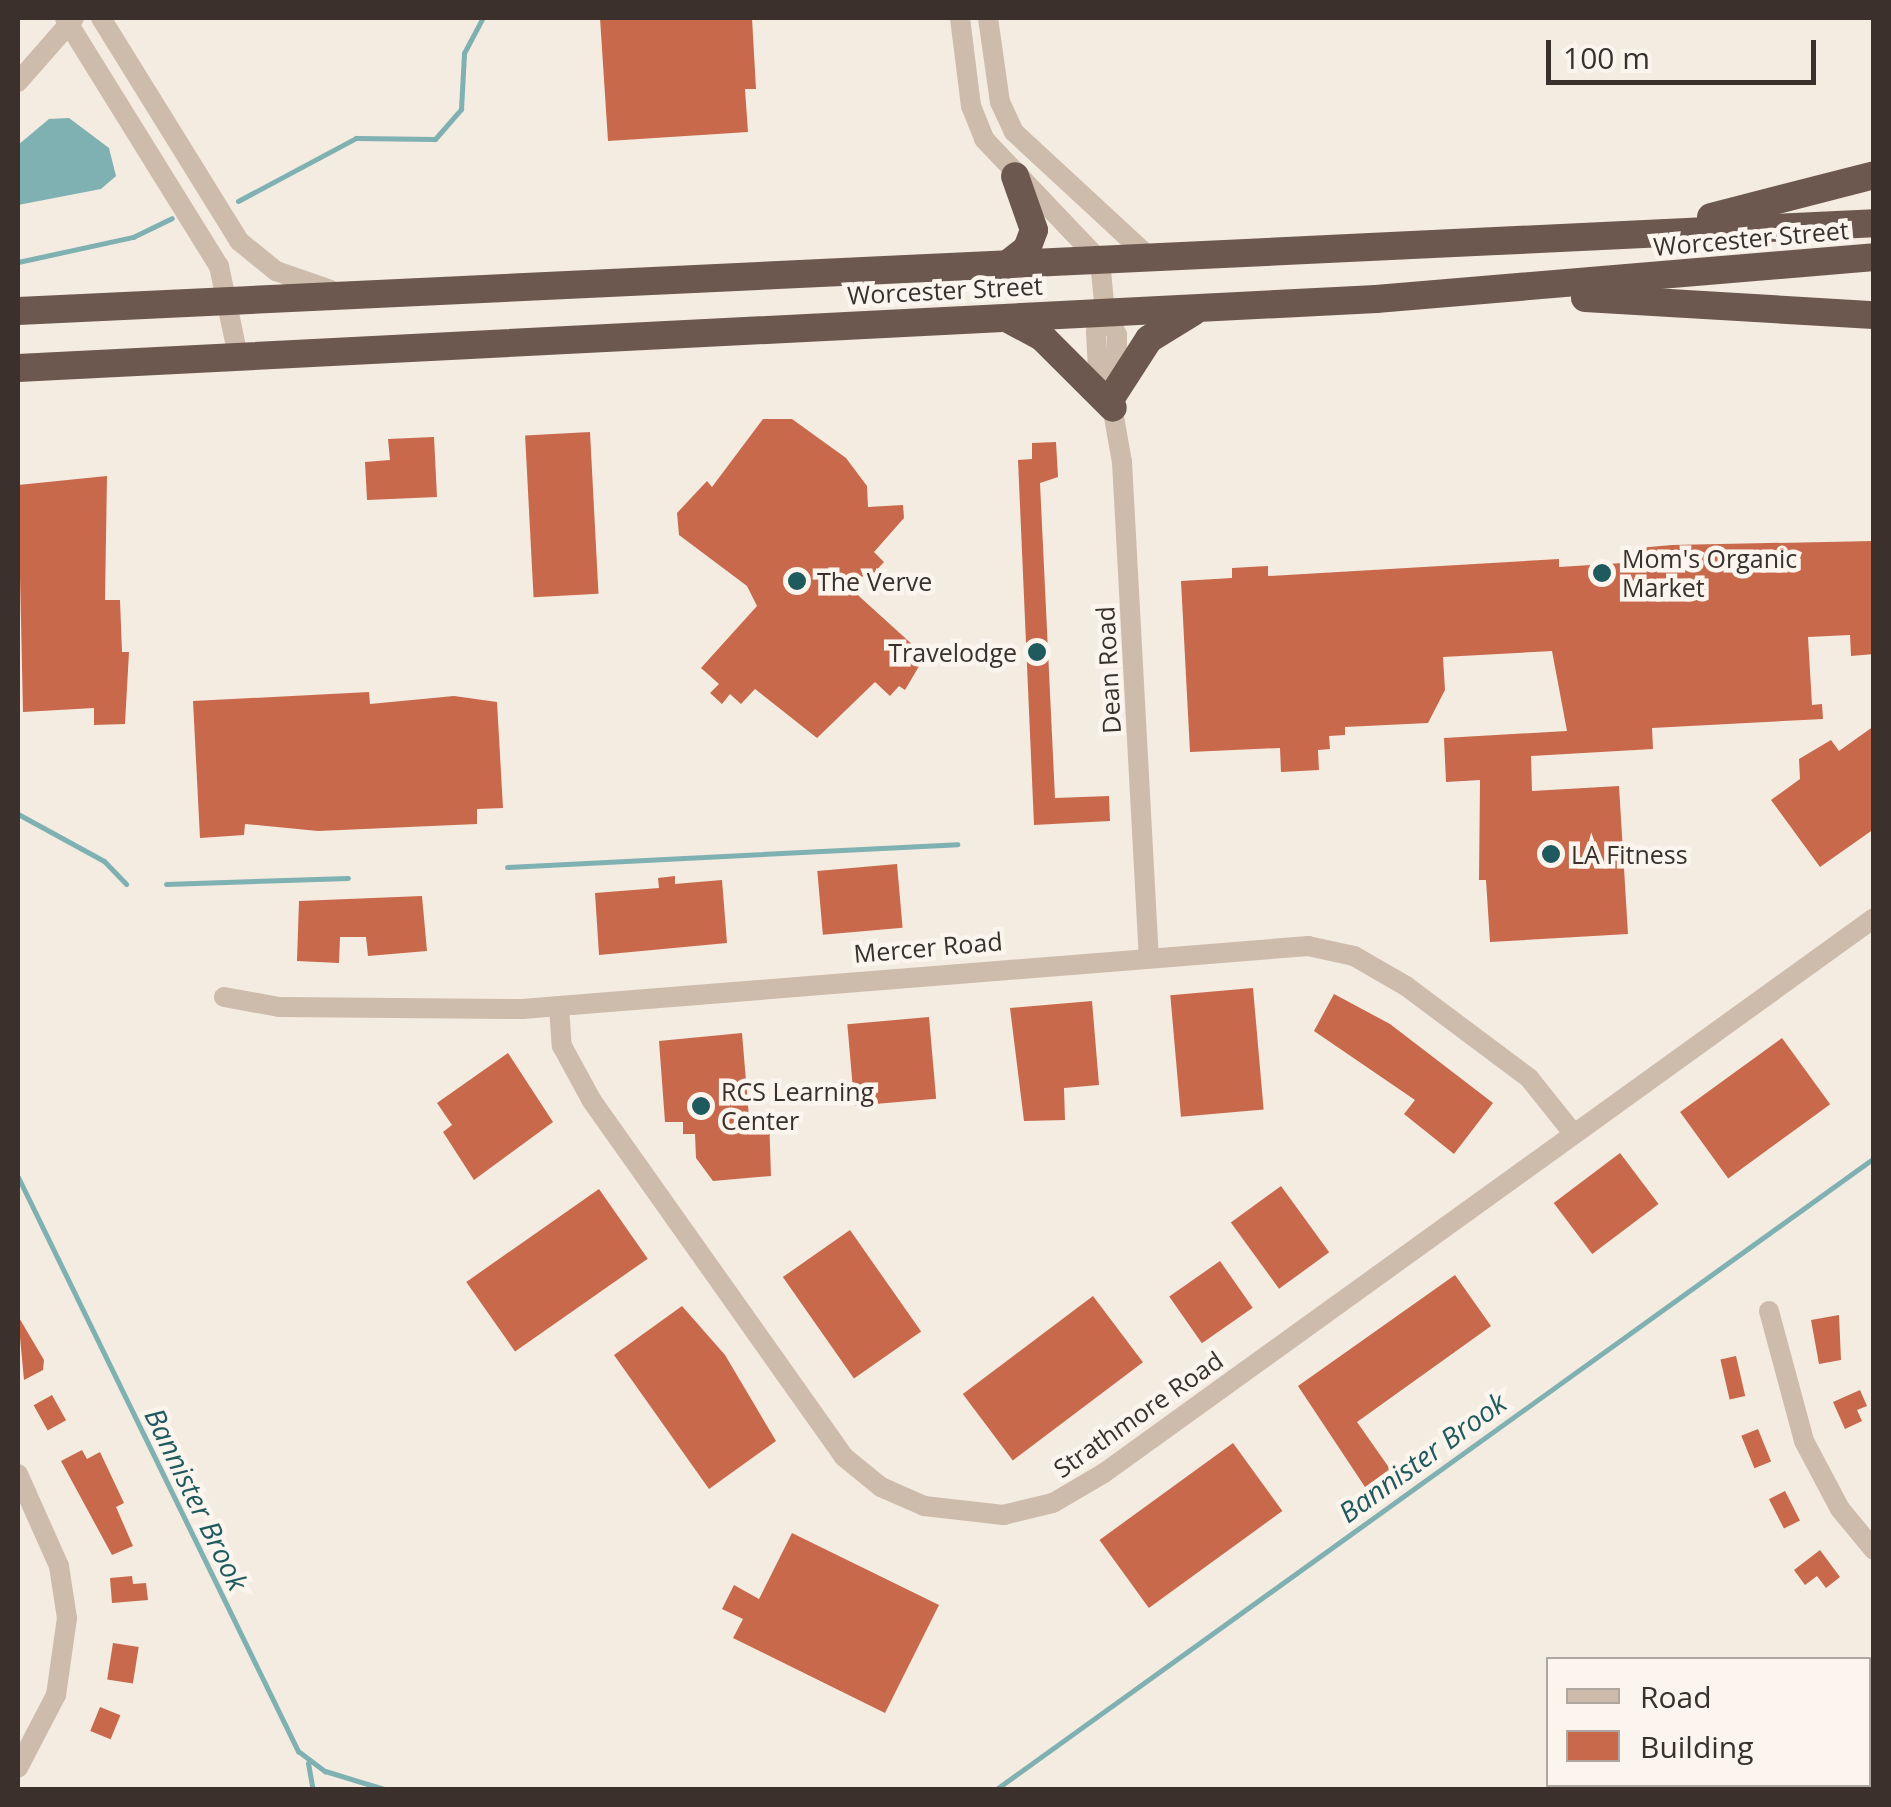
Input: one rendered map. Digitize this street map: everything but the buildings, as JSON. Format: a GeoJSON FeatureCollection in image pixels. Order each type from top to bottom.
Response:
{"type":"FeatureCollection","features":[{"type":"Feature","properties":{"kind":"highway"},"geometry":{"type":"LineString","coordinates":[[1572,236],[1691,221],[1874,167]]}},
{"type":"Feature","properties":{"kind":"highway"},"geometry":{"type":"LineString","coordinates":[[1829,182],[1874,175]]}},
{"type":"Feature","properties":{"kind":"highway"},"geometry":{"type":"LineString","coordinates":[[1005,266],[1027,249],[1034,230],[1015,176]]}},
{"type":"Feature","properties":{"kind":"highway","name":"Worcester Street"},"geometry":{"type":"LineString","coordinates":[[18,311],[382,298],[1874,223]]}},
{"type":"Feature","properties":{"kind":"highway","name":"Worcester Street"},"geometry":{"type":"LineString","coordinates":[[18,368],[1474,292],[1874,257]]}},
{"type":"Feature","properties":{"kind":"highway"},"geometry":{"type":"LineString","coordinates":[[1474,292],[1874,314]]}},
{"type":"Feature","properties":{"kind":"highway"},"geometry":{"type":"LineString","coordinates":[[1702,306],[1874,299]]}},
{"type":"Feature","properties":{"kind":"highway"},"geometry":{"type":"LineString","coordinates":[[1002,317],[1042,337],[1111,396],[1154,334],[1210,307]]}},
{"type":"Feature","properties":{"kind":"street"},"geometry":{"type":"LineString","coordinates":[[101,18],[244,247],[294,279],[382,298]]}},
{"type":"Feature","properties":{"kind":"street"},"geometry":{"type":"LineString","coordinates":[[960,18],[974,116],[1015,176],[1100,261]]}},
{"type":"Feature","properties":{"kind":"street"},"geometry":{"type":"LineString","coordinates":[[988,18],[1000,102],[1014,132],[1150,258]]}},
{"type":"Feature","properties":{"kind":"street"},"geometry":{"type":"LineString","coordinates":[[18,82],[69,20],[215,258],[230,304],[238,356]]}},
{"type":"Feature","properties":{"kind":"street","name":"Dean Road"},"geometry":{"type":"LineString","coordinates":[[1100,261],[1105,312],[1116,335],[1117,378],[1111,396],[1150,954]]}},
{"type":"Feature","properties":{"kind":"street","name":"Strathmore Road"},"geometry":{"type":"LineString","coordinates":[[560,1007],[562,1046],[592,1101],[826,1434],[880,1487],[950,1513],[1028,1511],[1080,1488],[1874,918]]}},
{"type":"Feature","properties":{"kind":"street","name":"Mercer Road"},"geometry":{"type":"LineString","coordinates":[[224,997],[368,1010],[560,1007],[1150,954],[1298,945],[1363,960],[1522,1072],[1574,1133]]}},
{"type":"Feature","properties":{"kind":"street"},"geometry":{"type":"LineString","coordinates":[[1769,1311],[1804,1441],[1840,1508],[1874,1550]]}},
{"type":"Feature","properties":{"kind":"street"},"geometry":{"type":"LineString","coordinates":[[18,1474],[59,1566],[67,1618],[56,1695],[18,1768]]}},
{"type":"Feature","properties":{"kind":"water"},"geometry":{"type":"Polygon","coordinates":[[[69,118],[109,148],[116,176],[101,189],[18,205],[18,145],[49,119],[69,118]]]}},
{"type":"Feature","properties":{"kind":"waterway","name":"Bannister Brook"},"geometry":{"type":"LineString","coordinates":[[238,201],[356,138],[435,139],[461,109],[464,53],[483,18]]}},
{"type":"Feature","properties":{"kind":"waterway","name":"Bannister Brook"},"geometry":{"type":"LineString","coordinates":[[18,262],[133,237],[172,218]]}},
{"type":"Feature","properties":{"kind":"waterway"},"geometry":{"type":"LineString","coordinates":[[18,814],[104,861],[126,884]]}},
{"type":"Feature","properties":{"kind":"waterway"},"geometry":{"type":"LineString","coordinates":[[507,867],[957,844]]}},
{"type":"Feature","properties":{"kind":"waterway"},"geometry":{"type":"LineString","coordinates":[[166,884],[348,878]]}},
{"type":"Feature","properties":{"kind":"waterway","name":"Bannister Brook"},"geometry":{"type":"LineString","coordinates":[[995,1790],[1874,1158]]}},
{"type":"Feature","properties":{"kind":"waterway","name":"Bannister Brook"},"geometry":{"type":"LineString","coordinates":[[18,1177],[298,1751],[325,1771],[387,1790]]}},
{"type":"Feature","properties":{"kind":"waterway"},"geometry":{"type":"LineString","coordinates":[[308,1763],[313,1790]]}},
{"type":"Feature","properties":{"kind":"place","name":"Mom's Organic Market"},"geometry":{"type":"Point","coordinates":[1602,573]}},
{"type":"Feature","properties":{"kind":"place","name":"The Verve"},"geometry":{"type":"Point","coordinates":[797,581]}},
{"type":"Feature","properties":{"kind":"place","name":"Travelodge"},"geometry":{"type":"Point","coordinates":[1037,652]}},
{"type":"Feature","properties":{"kind":"place","name":"LA Fitness"},"geometry":{"type":"Point","coordinates":[1551,854]}},
{"type":"Feature","properties":{"kind":"place","name":"RCS Learning Center"},"geometry":{"type":"Point","coordinates":[701,1106]}}]}
